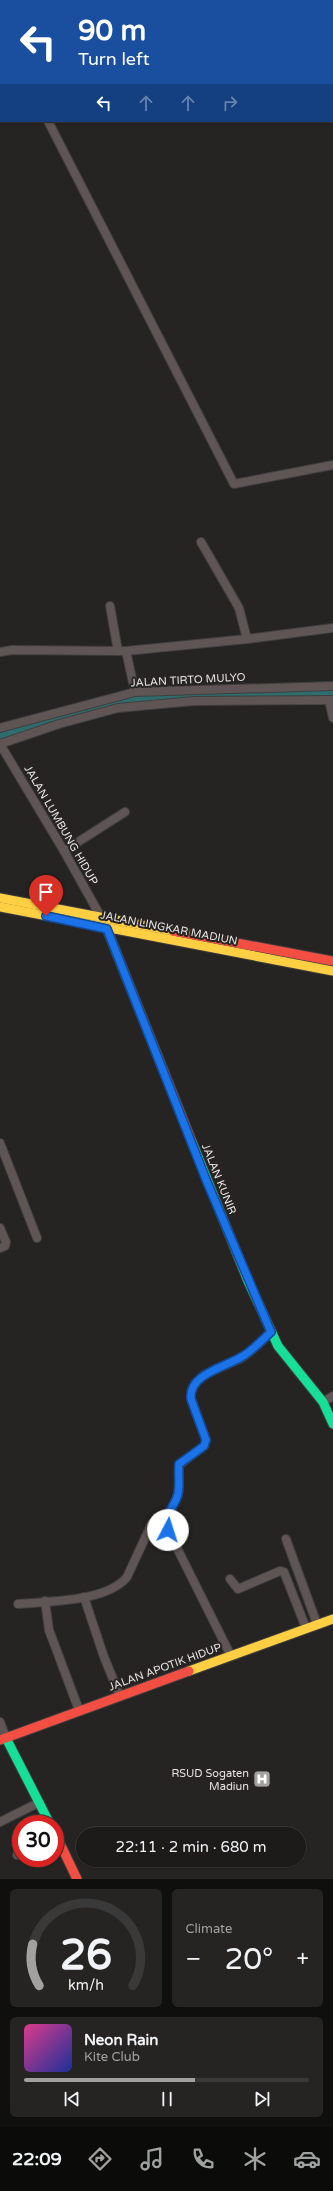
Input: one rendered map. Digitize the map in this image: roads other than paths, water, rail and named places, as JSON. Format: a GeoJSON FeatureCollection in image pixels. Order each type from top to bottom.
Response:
{"type":"FeatureCollection","features":[{"type":"Feature","properties":{"kind":"street"},"geometry":{"type":"LineString","coordinates":[[49,122],[234,484],[333,464]]}},
{"type":"Feature","properties":{"kind":"street"},"geometry":{"type":"LineString","coordinates":[[201,542],[239,608],[247,639]]}},
{"type":"Feature","properties":{"kind":"street"},"geometry":{"type":"LineString","coordinates":[[110,606],[135,692]]}},
{"type":"Feature","properties":{"kind":"street"},"geometry":{"type":"LineString","coordinates":[[0,652],[12,650],[122,651],[247,639],[333,628]]}},
{"type":"Feature","properties":{"kind":"street","name":"JALAN TIRTO MULYO"},"geometry":{"type":"LineString","coordinates":[[0,728],[135,692],[333,686]]}},
{"type":"Feature","properties":{"kind":"street"},"geometry":{"type":"LineString","coordinates":[[0,744],[58,724],[118,708],[194,701],[331,700],[333,718]]}},
{"type":"Feature","properties":{"kind":"street","name":"JALAN LUMBUNG HIDUP"},"geometry":{"type":"LineString","coordinates":[[0,744],[64,851],[102,919]]}},
{"type":"Feature","properties":{"kind":"street"},"geometry":{"type":"LineString","coordinates":[[64,851],[125,812]]}},
{"type":"Feature","properties":{"kind":"street","name":"JALAN LINGKAR MADIUN"},"geometry":{"type":"LineString","coordinates":[[0,898],[102,919],[333,961]]}},
{"type":"Feature","properties":{"kind":"street","name":"JALAN LINGKAR MADIUN"},"geometry":{"type":"LineString","coordinates":[[0,907],[107,929],[333,971]]}},
{"type":"Feature","properties":{"kind":"street","name":"JALAN KUNIR"},"geometry":{"type":"LineString","coordinates":[[107,929],[207,1182],[271,1332],[283,1353],[323,1402],[333,1424]]}},
{"type":"Feature","properties":{"kind":"street"},"geometry":{"type":"LineString","coordinates":[[0,1143],[4,1162],[37,1238]]}},
{"type":"Feature","properties":{"kind":"street"},"geometry":{"type":"LineString","coordinates":[[0,1228],[6,1242],[5,1246],[0,1248]]}},
{"type":"Feature","properties":{"kind":"street"},"geometry":{"type":"LineString","coordinates":[[230,1656],[168,1530],[166,1519],[178,1494],[177,1477],[179,1464],[204,1446],[206,1440],[191,1399],[190,1393],[193,1386],[205,1375],[244,1356],[271,1332]]}},
{"type":"Feature","properties":{"kind":"street"},"geometry":{"type":"LineString","coordinates":[[323,1402],[333,1396]]}},
{"type":"Feature","properties":{"kind":"street"},"geometry":{"type":"LineString","coordinates":[[18,1604],[84,1597],[121,1584],[127,1577],[152,1524],[168,1514]]}},
{"type":"Feature","properties":{"kind":"street"},"geometry":{"type":"LineString","coordinates":[[286,1538],[317,1624]]}},
{"type":"Feature","properties":{"kind":"street"},"geometry":{"type":"LineString","coordinates":[[230,1579],[238,1589],[280,1571],[284,1572],[306,1628]]}},
{"type":"Feature","properties":{"kind":"street"},"geometry":{"type":"LineString","coordinates":[[84,1597],[104,1657],[120,1696]]}},
{"type":"Feature","properties":{"kind":"street"},"geometry":{"type":"LineString","coordinates":[[45,1601],[48,1630],[79,1710]]}},
{"type":"Feature","properties":{"kind":"street","name":"JALAN APOTIK HIDUP"},"geometry":{"type":"LineString","coordinates":[[3,1739],[79,1710],[333,1619]]}},
{"type":"Feature","properties":{"kind":"street"},"geometry":{"type":"LineString","coordinates":[[0,1722],[3,1739],[45,1815]]}},
{"type":"Feature","properties":{"kind":"street"},"geometry":{"type":"LineString","coordinates":[[0,1822],[38,1803]]}},
{"type":"Feature","properties":{"kind":"street"},"geometry":{"type":"LineString","coordinates":[[64,1852],[77,1879]]}},
{"type":"Feature","properties":{"kind":"waterway"},"geometry":{"type":"LineString","coordinates":[[0,735],[73,713],[124,701],[156,697],[333,692]]}},
{"type":"Feature","properties":{"kind":"place","name":"RSUD Sogaten Madiun"},"geometry":{"type":"Point","coordinates":[262,1779]}}]}
